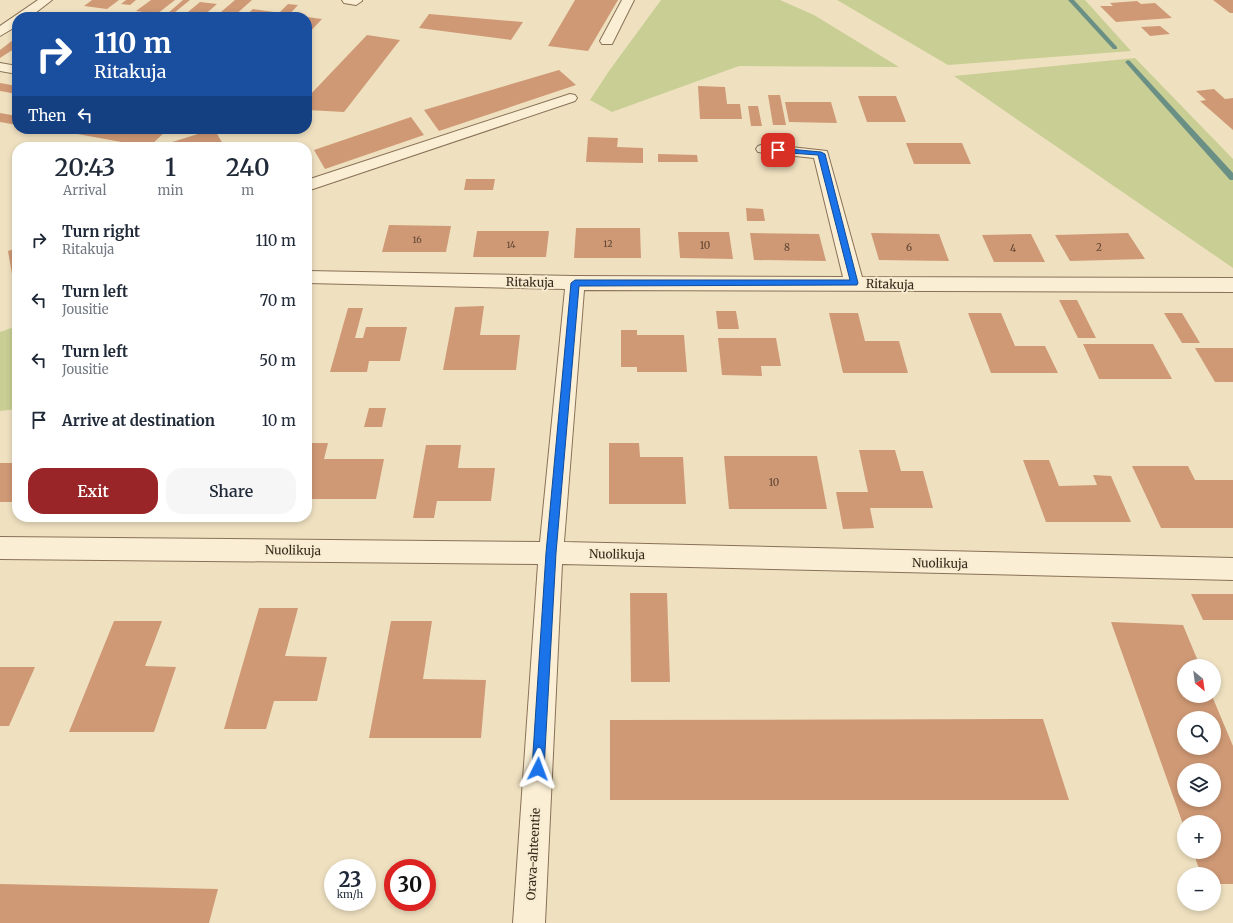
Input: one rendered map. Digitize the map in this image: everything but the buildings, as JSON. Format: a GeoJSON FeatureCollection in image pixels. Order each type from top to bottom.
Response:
{"type":"FeatureCollection","features":[{"type":"Feature","properties":{"kind":"street"},"geometry":{"type":"LineString","coordinates":[[28,12],[46,0]]}},
{"type":"Feature","properties":{"kind":"street"},"geometry":{"type":"LineString","coordinates":[[607,41],[628,0]]}},
{"type":"Feature","properties":{"kind":"street"},"geometry":{"type":"LineString","coordinates":[[0,32],[12,24]]}},
{"type":"Feature","properties":{"kind":"street"},"geometry":{"type":"LineString","coordinates":[[0,67],[12,69]]}},
{"type":"Feature","properties":{"kind":"street"},"geometry":{"type":"LineString","coordinates":[[312,184],[570,98]]}},
{"type":"Feature","properties":{"kind":"street"},"geometry":{"type":"LineString","coordinates":[[764,149],[821,154],[854,283]]}},
{"type":"Feature","properties":{"kind":"street","name":"Ritakuja"},"geometry":{"type":"LineString","coordinates":[[312,277],[575,283],[1233,285]]}},
{"type":"Feature","properties":{"kind":"street","name":"Orava-ahteentie"},"geometry":{"type":"LineString","coordinates":[[529,923],[551,553],[575,283]]}},
{"type":"Feature","properties":{"kind":"street","name":"Nuolikuja"},"geometry":{"type":"LineString","coordinates":[[0,548],[551,553],[1233,568]]}},
{"type":"Feature","properties":{"kind":"green space"},"geometry":{"type":"Polygon","coordinates":[[[661,0],[780,0],[814,15],[899,67],[739,66],[612,112],[590,100],[609,71],[661,0]]]}},
{"type":"Feature","properties":{"kind":"green space"},"geometry":{"type":"Polygon","coordinates":[[[837,0],[1085,0],[1131,51],[948,65],[837,0]]]}},
{"type":"Feature","properties":{"kind":"green space"},"geometry":{"type":"Polygon","coordinates":[[[1135,58],[1233,159],[1233,268],[954,76],[1135,58]]]}},
{"type":"Feature","properties":{"kind":"green space"},"geometry":{"type":"Polygon","coordinates":[[[12,328],[12,410],[0,411],[0,332],[12,328]]]}},
{"type":"Feature","properties":{"kind":"waterway"},"geometry":{"type":"LineString","coordinates":[[1071,0],[1115,48]]}},
{"type":"Feature","properties":{"kind":"waterway"},"geometry":{"type":"LineString","coordinates":[[1128,62],[1233,178]]}},
{"type":"Feature","properties":{"kind":"route"},"geometry":{"type":"LineString","coordinates":[[538,769],[551,553],[575,283],[854,283],[821,154],[778,150]]}}]}
